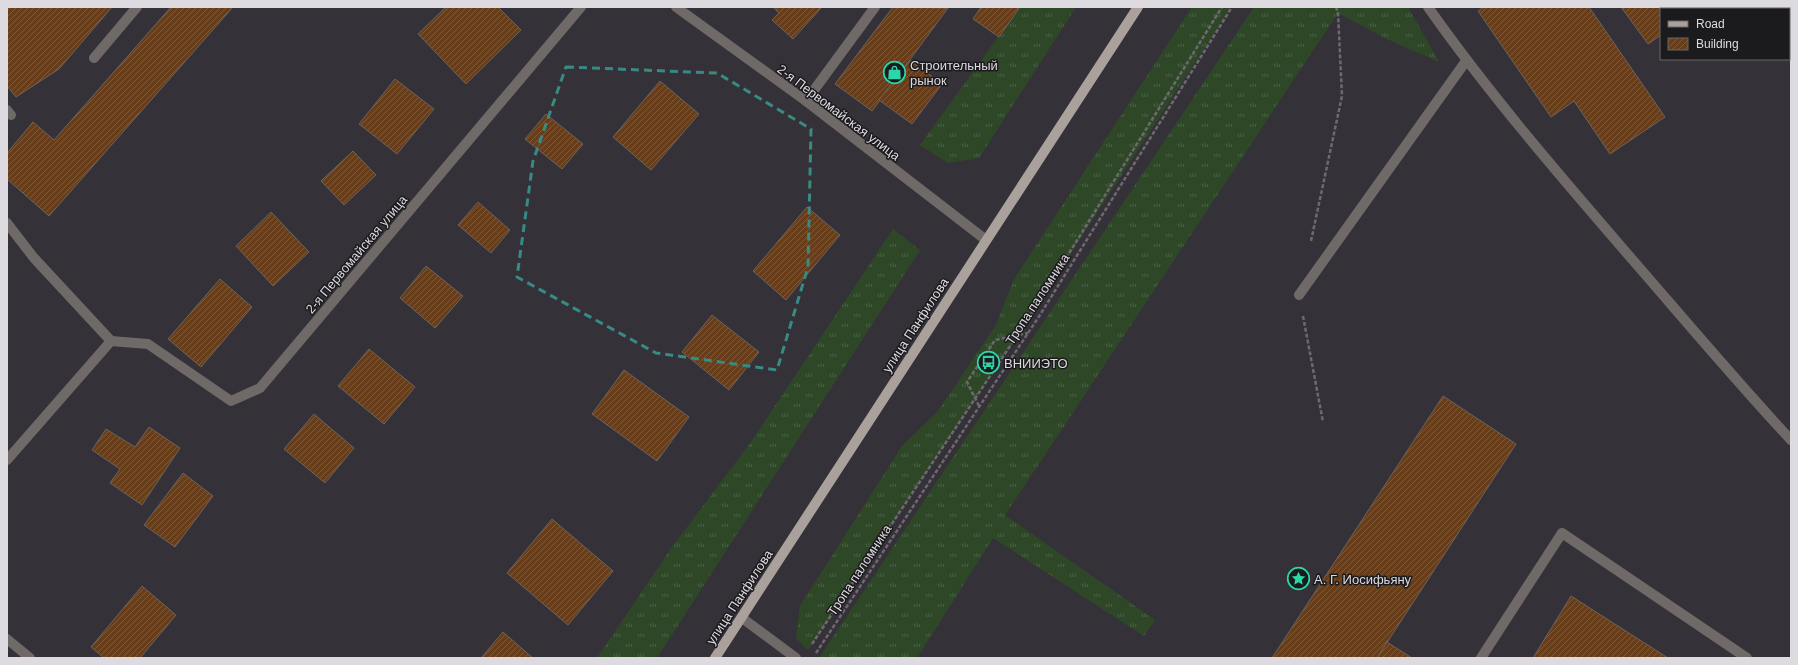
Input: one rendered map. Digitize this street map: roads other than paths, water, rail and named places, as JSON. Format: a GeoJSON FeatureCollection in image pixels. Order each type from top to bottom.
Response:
{"type":"FeatureCollection","features":[{"type":"Feature","properties":{"kind":"main road","name":"улица Панфилова"},"geometry":{"type":"LineString","coordinates":[[715,658],[1138,7]]}},
{"type":"Feature","properties":{"kind":"street"},"geometry":{"type":"LineString","coordinates":[[94,58],[137,7]]}},
{"type":"Feature","properties":{"kind":"street","name":"2-я Первомайская улица"},"geometry":{"type":"LineString","coordinates":[[111,341],[148,344],[231,401],[260,388],[581,7]]}},
{"type":"Feature","properties":{"kind":"street","name":"2-я Первомайская улица"},"geometry":{"type":"LineString","coordinates":[[676,7],[806,101],[986,240]]}},
{"type":"Feature","properties":{"kind":"street"},"geometry":{"type":"LineString","coordinates":[[806,101],[875,7]]}},
{"type":"Feature","properties":{"kind":"street"},"geometry":{"type":"LineString","coordinates":[[1428,7],[1466,61],[1574,192],[1756,402],[1791,440]]}},
{"type":"Feature","properties":{"kind":"street"},"geometry":{"type":"LineString","coordinates":[[1299,295],[1466,61]]}},
{"type":"Feature","properties":{"kind":"street"},"geometry":{"type":"LineString","coordinates":[[7,223],[34,258],[111,341],[7,460]]}},
{"type":"Feature","properties":{"kind":"street"},"geometry":{"type":"LineString","coordinates":[[1481,658],[1562,532],[1747,658]]}},
{"type":"Feature","properties":{"kind":"street"},"geometry":{"type":"LineString","coordinates":[[742,618],[796,658]]}},
{"type":"Feature","properties":{"kind":"street"},"geometry":{"type":"LineString","coordinates":[[7,639],[30,658]]}},
{"type":"Feature","properties":{"kind":"place","name":"Строительный рынок"},"geometry":{"type":"Point","coordinates":[895,72]}},
{"type":"Feature","properties":{"kind":"place","name":"ВНИИЭТО"},"geometry":{"type":"Point","coordinates":[989,363]}},
{"type":"Feature","properties":{"kind":"place","name":"А. Г. Иосифьяну"},"geometry":{"type":"Point","coordinates":[1299,579]}}]}
